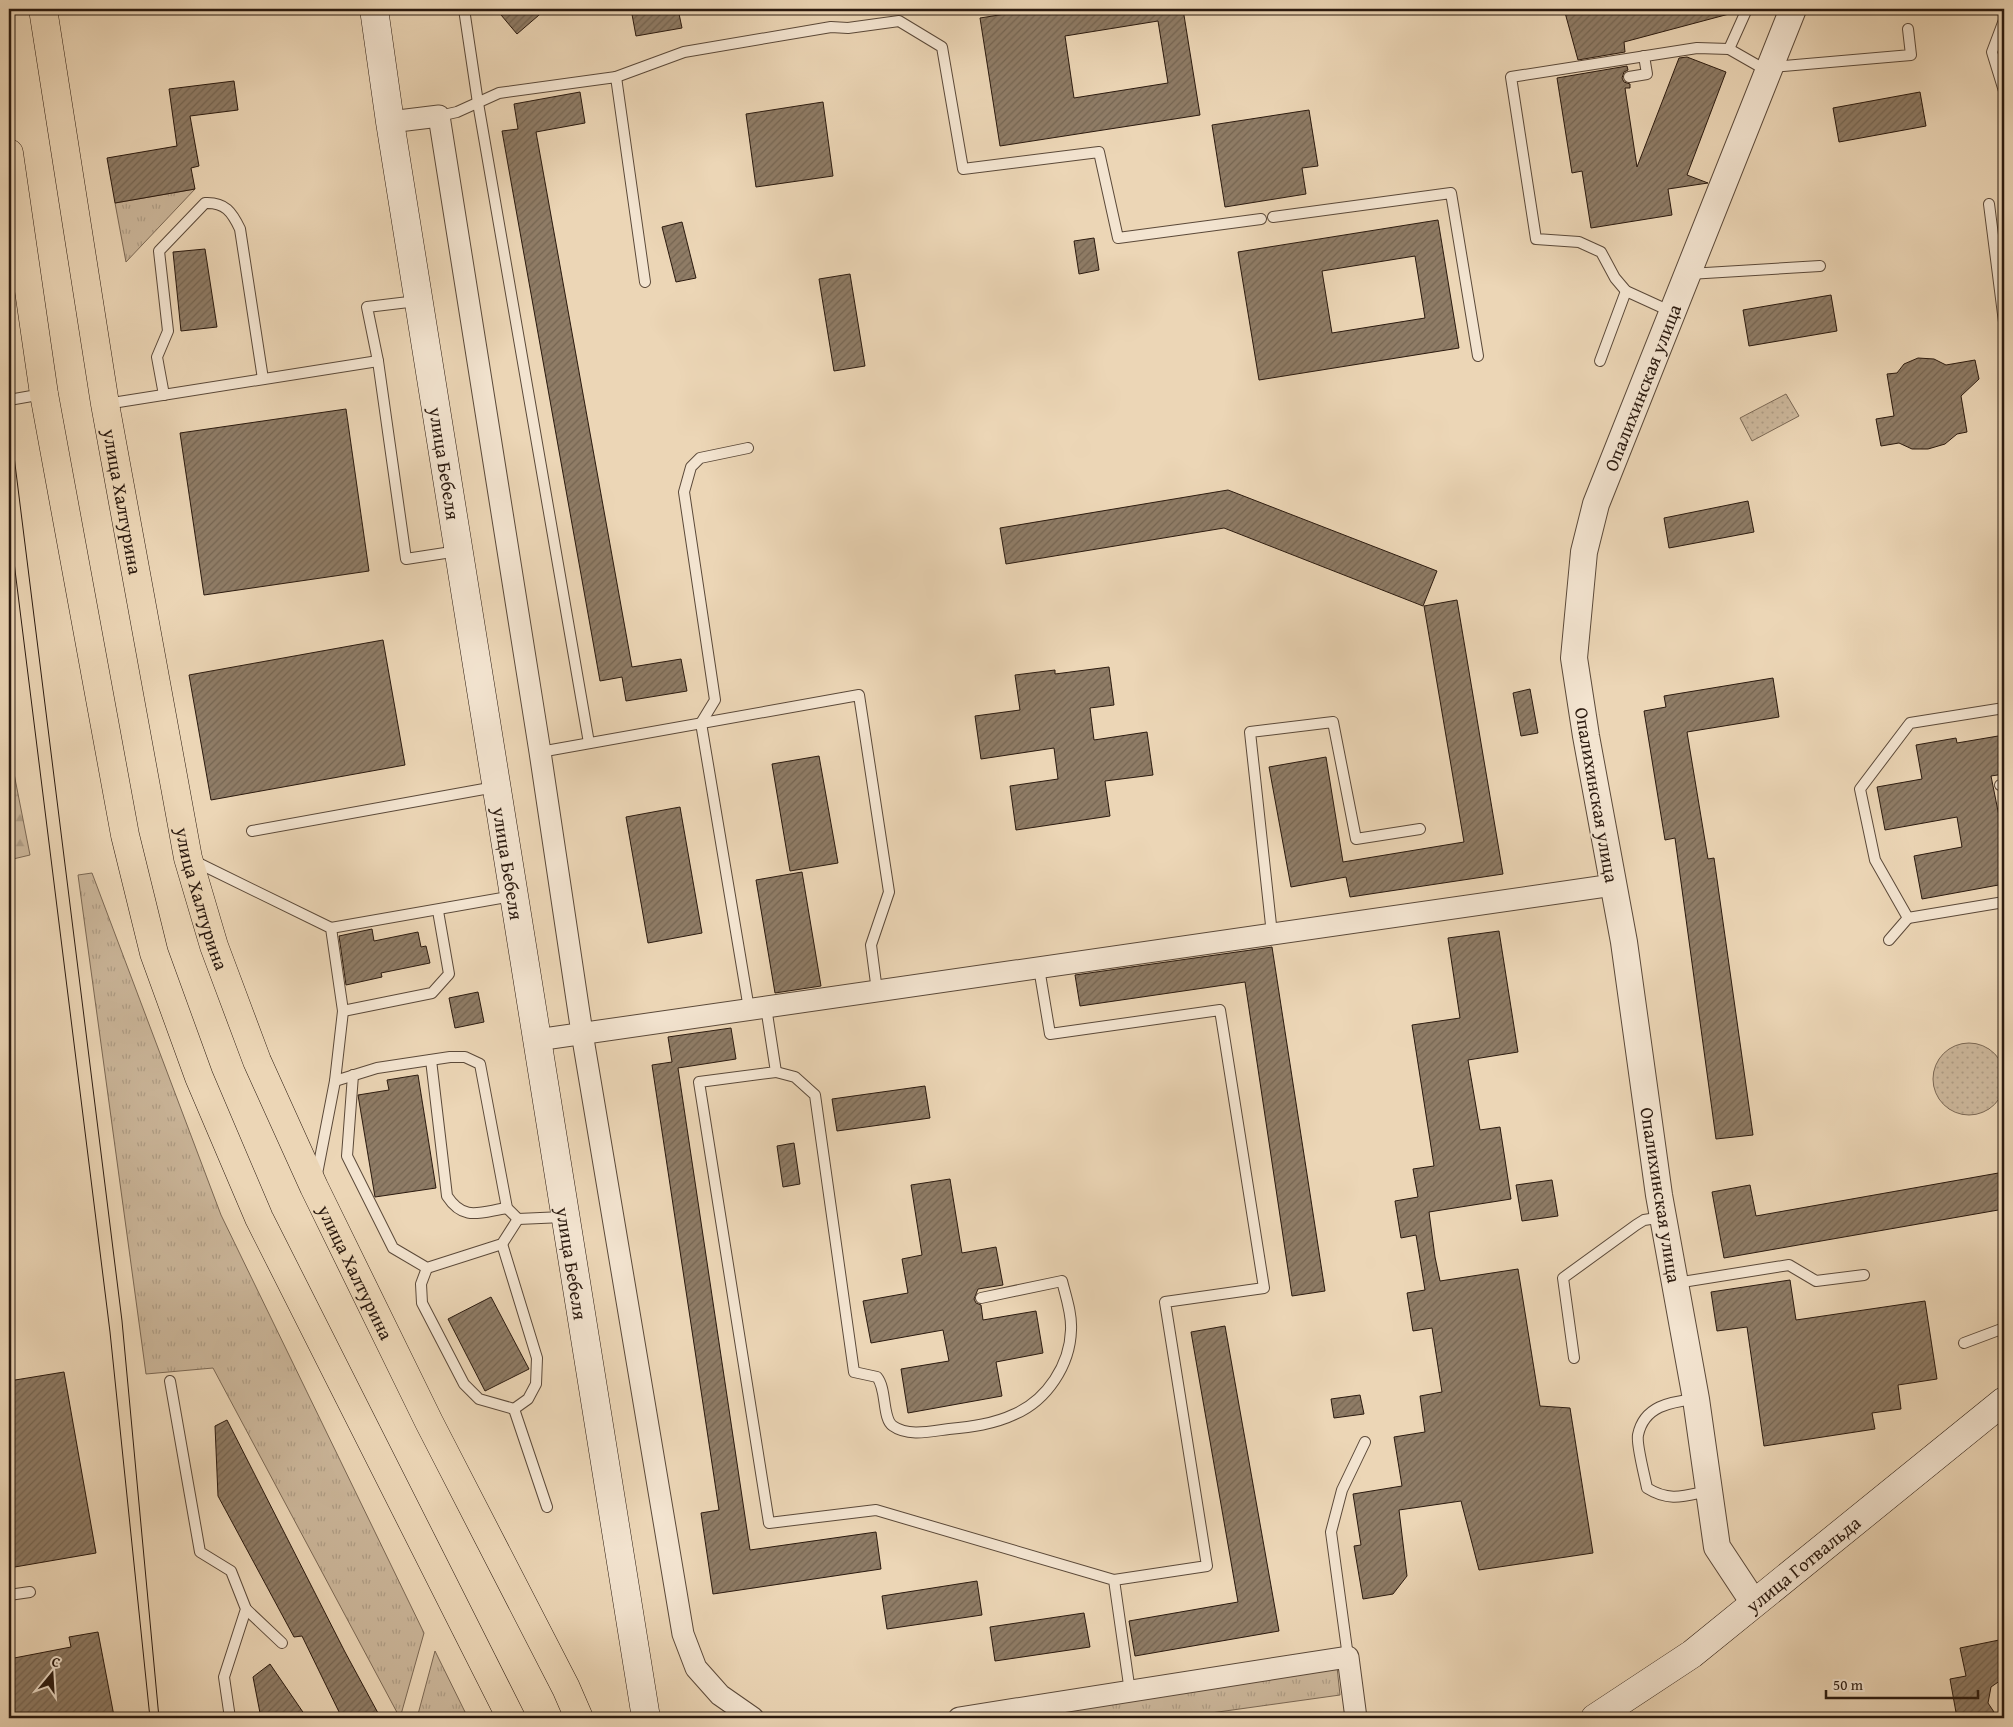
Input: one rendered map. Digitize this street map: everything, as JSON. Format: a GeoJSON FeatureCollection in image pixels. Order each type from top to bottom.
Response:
{"type":"FeatureCollection","features":[{"type":"Feature","properties":{"kind":"main road","name":"улица Халтурина"},"geometry":{"type":"LineString","coordinates":[[43,9],[105,404],[188,858],[214,946],[257,1061],[314,1187],[429,1422],[561,1679],[579,1718]]}},
{"type":"Feature","properties":{"kind":"main road","name":"улица Бебеля"},"geometry":{"type":"LineString","coordinates":[[374,9],[390,122],[537,1040],[563,1217],[646,1718]]}},
{"type":"Feature","properties":{"kind":"main road"},"geometry":{"type":"LineString","coordinates":[[9,152],[44,394],[125,835],[154,953],[199,1077],[260,1218],[511,1718]]}},
{"type":"Feature","properties":{"kind":"main road","name":"улица Готвальда"},"geometry":{"type":"LineString","coordinates":[[1595,1718],[1692,1654],[2004,1401]]}},
{"type":"Feature","properties":{"kind":"street","name":"Опалихинская улица"},"geometry":{"type":"LineString","coordinates":[[1754,1603],[1718,1547],[1708,1491],[1696,1399],[1650,1130],[1627,961],[1586,736],[1574,658],[1584,552],[1596,504],[1793,9]]}},
{"type":"Feature","properties":{"kind":"street"},"geometry":{"type":"LineString","coordinates":[[390,122],[439,116],[540,752],[582,1033],[683,1634],[696,1668],[720,1695],[753,1718]]}},
{"type":"Feature","properties":{"kind":"street"},"geometry":{"type":"LineString","coordinates":[[537,1040],[1613,885]]}},
{"type":"Feature","properties":{"kind":"street"},"geometry":{"type":"LineString","coordinates":[[959,1718],[1348,1657],[1356,1718]]}},
{"type":"Feature","properties":{"kind":"lane"},"geometry":{"type":"LineString","coordinates":[[464,9],[478,103],[589,743]]}},
{"type":"Feature","properties":{"kind":"lane"},"geometry":{"type":"LineString","coordinates":[[1729,49],[1747,9]]}},
{"type":"Feature","properties":{"kind":"lane"},"geometry":{"type":"LineString","coordinates":[[2004,20],[1992,52],[2004,91]]}},
{"type":"Feature","properties":{"kind":"lane"},"geometry":{"type":"LineString","coordinates":[[439,116],[457,112],[499,93],[616,77],[684,52],[831,27],[848,28],[899,21],[942,47],[963,169],[1099,152],[1118,238],[1261,219]]}},
{"type":"Feature","properties":{"kind":"lane"},"geometry":{"type":"LineString","coordinates":[[1673,312],[1626,291],[1615,278],[1601,252],[1579,242],[1536,239],[1511,77],[1697,48],[1729,49],[1757,65],[1771,67],[1912,55],[1908,29]]}},
{"type":"Feature","properties":{"kind":"lane"},"geometry":{"type":"LineString","coordinates":[[1629,77],[1647,74],[1644,56]]}},
{"type":"Feature","properties":{"kind":"lane"},"geometry":{"type":"LineString","coordinates":[[616,77],[645,282]]}},
{"type":"Feature","properties":{"kind":"lane"},"geometry":{"type":"LineString","coordinates":[[1273,217],[1451,193],[1478,356]]}},
{"type":"Feature","properties":{"kind":"lane"},"geometry":{"type":"LineString","coordinates":[[164,395],[157,357],[168,331],[159,251],[205,203],[216,203],[233,213],[240,229],[263,380]]}},
{"type":"Feature","properties":{"kind":"lane"},"geometry":{"type":"LineString","coordinates":[[1988,204],[2004,322]]}},
{"type":"Feature","properties":{"kind":"lane"},"geometry":{"type":"LineString","coordinates":[[1688,274],[1820,266]]}},
{"type":"Feature","properties":{"kind":"lane"},"geometry":{"type":"LineString","coordinates":[[1600,361],[1626,291]]}},
{"type":"Feature","properties":{"kind":"lane"},"geometry":{"type":"LineString","coordinates":[[419,300],[367,307],[378,361],[406,559],[459,551]]}},
{"type":"Feature","properties":{"kind":"lane"},"geometry":{"type":"LineString","coordinates":[[105,404],[378,361]]}},
{"type":"Feature","properties":{"kind":"lane"},"geometry":{"type":"LineString","coordinates":[[9,400],[44,394]]}},
{"type":"Feature","properties":{"kind":"lane"},"geometry":{"type":"LineString","coordinates":[[748,448],[700,458],[691,467],[684,492],[715,700],[701,723],[758,1008],[776,1072]]}},
{"type":"Feature","properties":{"kind":"lane"},"geometry":{"type":"LineString","coordinates":[[540,752],[859,695],[888,892],[871,945],[877,991]]}},
{"type":"Feature","properties":{"kind":"lane"},"geometry":{"type":"LineString","coordinates":[[1908,918],[1875,860],[1860,789],[1910,724],[2004,708]]}},
{"type":"Feature","properties":{"kind":"lane"},"geometry":{"type":"LineString","coordinates":[[1272,934],[1250,732],[1333,722],[1356,839],[1420,829]]}},
{"type":"Feature","properties":{"kind":"lane"},"geometry":{"type":"LineString","coordinates":[[252,831],[496,787]]}},
{"type":"Feature","properties":{"kind":"lane"},"geometry":{"type":"LineString","coordinates":[[188,858],[331,928],[513,896]]}},
{"type":"Feature","properties":{"kind":"lane"},"geometry":{"type":"LineString","coordinates":[[1889,940],[1908,918],[2004,902]]}},
{"type":"Feature","properties":{"kind":"lane"},"geometry":{"type":"LineString","coordinates":[[343,1011],[432,994],[449,974],[438,910]]}},
{"type":"Feature","properties":{"kind":"lane"},"geometry":{"type":"LineString","coordinates":[[314,1187],[335,1081],[343,1011],[331,928]]}},
{"type":"Feature","properties":{"kind":"lane"},"geometry":{"type":"LineString","coordinates":[[981,1298],[1062,1281],[1072,1328],[1069,1349],[1063,1368],[1051,1385],[1034,1402],[1017,1414],[995,1422],[971,1427],[919,1432],[893,1427],[888,1421],[882,1383],[877,1377],[854,1372],[815,1095],[795,1077],[776,1072],[699,1082],[769,1523],[876,1510],[1114,1580],[1207,1566],[1165,1302],[1264,1288],[1220,1010],[1050,1034],[1039,968]]}},
{"type":"Feature","properties":{"kind":"lane"},"geometry":{"type":"LineString","coordinates":[[335,1081],[377,1068],[431,1060],[464,1057],[480,1064],[507,1208],[518,1218],[563,1217]]}},
{"type":"Feature","properties":{"kind":"lane"},"geometry":{"type":"LineString","coordinates":[[431,1060],[447,1196],[455,1208],[469,1214],[507,1208]]}},
{"type":"Feature","properties":{"kind":"lane"},"geometry":{"type":"LineString","coordinates":[[353,1076],[347,1156],[393,1248],[427,1268],[502,1244],[518,1218]]}},
{"type":"Feature","properties":{"kind":"lane"},"geometry":{"type":"LineString","coordinates":[[1574,1358],[1563,1278],[1636,1224],[1644,1220],[1664,1217]]}},
{"type":"Feature","properties":{"kind":"lane"},"geometry":{"type":"LineString","coordinates":[[502,1244],[537,1358],[536,1384],[528,1399],[514,1409]]}},
{"type":"Feature","properties":{"kind":"lane"},"geometry":{"type":"LineString","coordinates":[[1676,1284],[1789,1265],[1816,1281],[1864,1275]]}},
{"type":"Feature","properties":{"kind":"lane"},"geometry":{"type":"LineString","coordinates":[[427,1268],[421,1284],[422,1303],[464,1384],[479,1399],[514,1409]]}},
{"type":"Feature","properties":{"kind":"lane"},"geometry":{"type":"LineString","coordinates":[[1964,1343],[2004,1328]]}},
{"type":"Feature","properties":{"kind":"lane"},"geometry":{"type":"LineString","coordinates":[[170,1381],[200,1552],[231,1570],[246,1609],[282,1643]]}},
{"type":"Feature","properties":{"kind":"lane"},"geometry":{"type":"LineString","coordinates":[[1696,1399],[1658,1406],[1645,1418],[1637,1436],[1648,1488],[1659,1495],[1672,1498],[1708,1491]]}},
{"type":"Feature","properties":{"kind":"lane"},"geometry":{"type":"LineString","coordinates":[[514,1409],[547,1507]]}},
{"type":"Feature","properties":{"kind":"lane"},"geometry":{"type":"LineString","coordinates":[[1348,1657],[1331,1532],[1342,1490],[1365,1442]]}},
{"type":"Feature","properties":{"kind":"lane"},"geometry":{"type":"LineString","coordinates":[[1114,1580],[1130,1692]]}},
{"type":"Feature","properties":{"kind":"lane"},"geometry":{"type":"LineString","coordinates":[[9,1595],[30,1592]]}},
{"type":"Feature","properties":{"kind":"lane"},"geometry":{"type":"LineString","coordinates":[[230,1718],[224,1677],[246,1609]]}},
{"type":"Feature","properties":{"kind":"green space"},"geometry":{"type":"Polygon","coordinates":[[[195,189],[126,262],[115,203],[195,189]]]}},
{"type":"Feature","properties":{"kind":"green space"},"geometry":{"type":"Polygon","coordinates":[[[1786,394],[1799,416],[1752,441],[1740,418],[1786,394]]]}},
{"type":"Feature","properties":{"kind":"green space"},"geometry":{"type":"Polygon","coordinates":[[[9,748],[30,855],[9,860],[9,748]]]}},
{"type":"Feature","properties":{"kind":"green space"},"geometry":{"type":"Polygon","coordinates":[[[92,873],[221,1215],[424,1633],[400,1718],[213,1368],[146,1374],[78,875],[92,873]]]}},
{"type":"Feature","properties":{"kind":"green space"},"geometry":{"type":"Polygon","coordinates":[[[1976,1043],[1995,1053],[2003,1065],[2005,1079],[2003,1093],[1995,1105],[1983,1113],[1962,1115],[1943,1105],[1935,1093],[1933,1072],[1943,1053],[1955,1045],[1976,1043]]]}},
{"type":"Feature","properties":{"kind":"green space"},"geometry":{"type":"Polygon","coordinates":[[[435,1651],[468,1718],[417,1718],[435,1651]]]}},
{"type":"Feature","properties":{"kind":"green space"},"geometry":{"type":"Polygon","coordinates":[[[1337,1667],[1340,1695],[1175,1718],[986,1718],[1337,1667]]]}},
{"type":"Feature","properties":{"kind":"building"},"geometry":{"type":"Polygon","coordinates":[[[496,9],[546,9],[517,34],[496,9]]]}},
{"type":"Feature","properties":{"kind":"building"},"geometry":{"type":"Polygon","coordinates":[[[631,9],[678,9],[682,28],[636,36],[631,9]]]}},
{"type":"Feature","properties":{"kind":"building"},"geometry":{"type":"Polygon","coordinates":[[[1037,9],[1183,9],[1200,115],[1000,146],[980,18],[1037,9]],[[1158,21],[1065,36],[1074,98],[1168,83],[1158,21]]]}},
{"type":"Feature","properties":{"kind":"building"},"geometry":{"type":"Polygon","coordinates":[[[1564,9],[1728,9],[1729,14],[1624,42],[1625,52],[1578,60],[1564,9]]]}},
{"type":"Feature","properties":{"kind":"building"},"geometry":{"type":"Polygon","coordinates":[[[1687,57],[1726,72],[1687,175],[1708,183],[1668,189],[1672,215],[1591,228],[1582,171],[1572,173],[1557,78],[1627,66],[1628,70],[1624,72],[1622,78],[1624,82],[1630,84],[1630,88],[1625,88],[1637,167],[1679,58],[1687,57]]]}},
{"type":"Feature","properties":{"kind":"building"},"geometry":{"type":"Polygon","coordinates":[[[234,81],[238,110],[190,116],[199,166],[191,168],[195,189],[115,203],[107,158],[177,146],[169,89],[234,81]]]}},
{"type":"Feature","properties":{"kind":"building"},"geometry":{"type":"Polygon","coordinates":[[[580,92],[585,123],[536,132],[632,667],[681,659],[687,691],[626,701],[622,677],[600,681],[502,131],[518,129],[514,104],[580,92]]]}},
{"type":"Feature","properties":{"kind":"building"},"geometry":{"type":"Polygon","coordinates":[[[1920,92],[1926,126],[1839,142],[1833,108],[1920,92]]]}},
{"type":"Feature","properties":{"kind":"building"},"geometry":{"type":"Polygon","coordinates":[[[823,102],[833,176],[756,187],[746,114],[823,102]]]}},
{"type":"Feature","properties":{"kind":"building"},"geometry":{"type":"Polygon","coordinates":[[[1309,110],[1318,166],[1302,168],[1306,194],[1225,207],[1212,125],[1309,110]]]}},
{"type":"Feature","properties":{"kind":"building"},"geometry":{"type":"Polygon","coordinates":[[[1438,220],[1459,348],[1259,380],[1238,252],[1438,220]],[[1415,256],[1322,271],[1332,333],[1425,318],[1415,256]]]}},
{"type":"Feature","properties":{"kind":"building"},"geometry":{"type":"Polygon","coordinates":[[[682,222],[696,278],[676,282],[662,227],[682,222]]]}},
{"type":"Feature","properties":{"kind":"building"},"geometry":{"type":"Polygon","coordinates":[[[1094,238],[1099,270],[1079,274],[1074,241],[1094,238]]]}},
{"type":"Feature","properties":{"kind":"building"},"geometry":{"type":"Polygon","coordinates":[[[205,249],[217,327],[181,331],[173,252],[205,249]]]}},
{"type":"Feature","properties":{"kind":"building"},"geometry":{"type":"Polygon","coordinates":[[[850,274],[865,366],[834,371],[819,279],[850,274]]]}},
{"type":"Feature","properties":{"kind":"building"},"geometry":{"type":"Polygon","coordinates":[[[1831,295],[1837,331],[1749,346],[1743,310],[1831,295]]]}},
{"type":"Feature","properties":{"kind":"building"},"geometry":{"type":"Polygon","coordinates":[[[1918,358],[1934,359],[1946,365],[1975,360],[1979,379],[1961,396],[1967,432],[1957,434],[1945,444],[1928,449],[1912,449],[1899,443],[1881,446],[1876,419],[1894,416],[1887,374],[1897,373],[1904,364],[1918,358]]]}},
{"type":"Feature","properties":{"kind":"building"},"geometry":{"type":"Polygon","coordinates":[[[346,409],[369,571],[204,595],[180,433],[346,409]]]}},
{"type":"Feature","properties":{"kind":"building"},"geometry":{"type":"Polygon","coordinates":[[[1228,490],[1437,571],[1423,606],[1224,528],[1006,564],[1000,528],[1228,490]]]}},
{"type":"Feature","properties":{"kind":"building"},"geometry":{"type":"Polygon","coordinates":[[[1748,501],[1754,532],[1669,548],[1664,518],[1748,501]]]}},
{"type":"Feature","properties":{"kind":"building"},"geometry":{"type":"Polygon","coordinates":[[[1457,600],[1503,874],[1350,897],[1346,877],[1291,887],[1269,767],[1326,757],[1343,862],[1464,842],[1424,606],[1457,600]]]}},
{"type":"Feature","properties":{"kind":"building"},"geometry":{"type":"Polygon","coordinates":[[[383,640],[405,765],[211,800],[189,675],[383,640]]]}},
{"type":"Feature","properties":{"kind":"building"},"geometry":{"type":"Polygon","coordinates":[[[1109,667],[1114,705],[1090,708],[1094,740],[1147,732],[1153,775],[1105,781],[1110,816],[1016,830],[1010,786],[1058,779],[1054,748],[981,759],[975,716],[1020,710],[1015,675],[1055,670],[1055,674],[1109,667]]]}},
{"type":"Feature","properties":{"kind":"building"},"geometry":{"type":"Polygon","coordinates":[[[1773,678],[1779,717],[1687,732],[1708,859],[1714,858],[1753,1135],[1716,1139],[1675,838],[1665,840],[1644,711],[1666,707],[1664,696],[1773,678]]]}},
{"type":"Feature","properties":{"kind":"building"},"geometry":{"type":"Polygon","coordinates":[[[1530,689],[1538,733],[1521,736],[1513,693],[1530,689]]]}},
{"type":"Feature","properties":{"kind":"building"},"geometry":{"type":"Polygon","coordinates":[[[2004,735],[2004,774],[1991,776],[2001,826],[2004,825],[2004,884],[1922,899],[1914,856],[1962,847],[1957,817],[1885,830],[1877,787],[1922,779],[1916,745],[1956,738],[1957,743],[2004,735]]]}},
{"type":"Feature","properties":{"kind":"building"},"geometry":{"type":"Polygon","coordinates":[[[819,756],[838,863],[790,871],[772,764],[819,756]]]}},
{"type":"Feature","properties":{"kind":"building"},"geometry":{"type":"Polygon","coordinates":[[[680,807],[702,933],[648,943],[626,817],[680,807]]]}},
{"type":"Feature","properties":{"kind":"building"},"geometry":{"type":"Polygon","coordinates":[[[802,872],[821,986],[775,993],[756,880],[802,872]]]}},
{"type":"Feature","properties":{"kind":"building"},"geometry":{"type":"Polygon","coordinates":[[[372,929],[374,941],[418,932],[421,947],[426,946],[430,963],[381,973],[382,977],[346,985],[339,936],[372,929]]]}},
{"type":"Feature","properties":{"kind":"building"},"geometry":{"type":"Polygon","coordinates":[[[1499,931],[1518,1052],[1468,1060],[1480,1130],[1500,1127],[1511,1199],[1429,1212],[1435,1257],[1440,1281],[1518,1269],[1540,1406],[1570,1408],[1593,1553],[1479,1570],[1461,1501],[1399,1510],[1407,1576],[1393,1594],[1363,1599],[1354,1546],[1361,1545],[1353,1494],[1402,1486],[1394,1437],[1425,1432],[1420,1396],[1442,1392],[1432,1328],[1413,1331],[1407,1293],[1425,1290],[1416,1235],[1401,1238],[1395,1201],[1418,1197],[1413,1169],[1434,1166],[1412,1025],[1460,1018],[1448,938],[1499,931]]]}},
{"type":"Feature","properties":{"kind":"building"},"geometry":{"type":"Polygon","coordinates":[[[1272,947],[1325,1291],[1292,1296],[1245,982],[1080,1006],[1075,975],[1272,947]]]}},
{"type":"Feature","properties":{"kind":"building"},"geometry":{"type":"Polygon","coordinates":[[[478,992],[484,1022],[455,1028],[449,998],[478,992]]]}},
{"type":"Feature","properties":{"kind":"building"},"geometry":{"type":"Polygon","coordinates":[[[731,1028],[736,1059],[678,1068],[750,1550],[876,1532],[881,1569],[713,1594],[701,1513],[719,1510],[652,1065],[672,1062],[668,1037],[731,1028]]]}},
{"type":"Feature","properties":{"kind":"building"},"geometry":{"type":"Polygon","coordinates":[[[418,1075],[436,1188],[375,1197],[358,1095],[389,1090],[387,1080],[418,1075]]]}},
{"type":"Feature","properties":{"kind":"building"},"geometry":{"type":"Polygon","coordinates":[[[925,1086],[930,1118],[837,1131],[832,1099],[925,1086]]]}},
{"type":"Feature","properties":{"kind":"building"},"geometry":{"type":"Polygon","coordinates":[[[794,1143],[800,1184],[783,1187],[777,1146],[794,1143]]]}},
{"type":"Feature","properties":{"kind":"building"},"geometry":{"type":"Polygon","coordinates":[[[2004,1172],[2004,1209],[1724,1258],[1712,1192],[1750,1185],[1756,1216],[2004,1172]]]}},
{"type":"Feature","properties":{"kind":"building"},"geometry":{"type":"Polygon","coordinates":[[[950,1179],[962,1253],[996,1247],[1003,1285],[978,1289],[974,1299],[976,1303],[981,1305],[983,1320],[1036,1311],[1043,1353],[996,1362],[1002,1396],[908,1413],[901,1369],[949,1361],[943,1330],[871,1343],[863,1301],[908,1293],[902,1259],[922,1255],[911,1185],[950,1179]]]}},
{"type":"Feature","properties":{"kind":"building"},"geometry":{"type":"Polygon","coordinates":[[[1552,1180],[1558,1216],[1522,1221],[1516,1185],[1552,1180]]]}},
{"type":"Feature","properties":{"kind":"building"},"geometry":{"type":"Polygon","coordinates":[[[1790,1280],[1796,1320],[1925,1301],[1937,1379],[1898,1385],[1901,1409],[1872,1413],[1875,1429],[1764,1446],[1747,1327],[1717,1331],[1711,1292],[1790,1280]]]}},
{"type":"Feature","properties":{"kind":"building"},"geometry":{"type":"Polygon","coordinates":[[[491,1297],[529,1369],[485,1391],[448,1319],[491,1297]]]}},
{"type":"Feature","properties":{"kind":"building"},"geometry":{"type":"Polygon","coordinates":[[[1225,1326],[1279,1631],[1135,1656],[1129,1621],[1238,1602],[1191,1332],[1225,1326]]]}},
{"type":"Feature","properties":{"kind":"building"},"geometry":{"type":"Polygon","coordinates":[[[64,1372],[96,1553],[9,1568],[9,1381],[64,1372]]]}},
{"type":"Feature","properties":{"kind":"building"},"geometry":{"type":"Polygon","coordinates":[[[1360,1395],[1364,1414],[1334,1418],[1331,1399],[1360,1395]]]}},
{"type":"Feature","properties":{"kind":"building"},"geometry":{"type":"Polygon","coordinates":[[[227,1420],[378,1713],[366,1718],[342,1718],[302,1636],[294,1637],[218,1496],[215,1426],[227,1420]]]}},
{"type":"Feature","properties":{"kind":"building"},"geometry":{"type":"Polygon","coordinates":[[[977,1581],[982,1615],[887,1629],[882,1596],[977,1581]]]}},
{"type":"Feature","properties":{"kind":"building"},"geometry":{"type":"Polygon","coordinates":[[[1084,1613],[1090,1647],[995,1661],[990,1627],[1084,1613]]]}},
{"type":"Feature","properties":{"kind":"building"},"geometry":{"type":"Polygon","coordinates":[[[98,1632],[114,1716],[103,1718],[9,1718],[9,1659],[71,1647],[69,1637],[98,1632]]]}},
{"type":"Feature","properties":{"kind":"building"},"geometry":{"type":"Polygon","coordinates":[[[2004,1639],[2004,1678],[1991,1687],[1988,1703],[1998,1718],[1957,1718],[1950,1679],[1966,1676],[1960,1648],[2004,1639]]]}},
{"type":"Feature","properties":{"kind":"building"},"geometry":{"type":"Polygon","coordinates":[[[270,1664],[307,1718],[261,1718],[253,1677],[270,1664]]]}},
{"type":"Feature","properties":{"kind":"tram line"},"geometry":{"type":"LineString","coordinates":[[9,416],[122,1321],[159,1718]]}},
{"type":"Feature","properties":{"kind":"tram line"},"geometry":{"type":"LineString","coordinates":[[9,522],[110,1332],[150,1718]]}}]}
